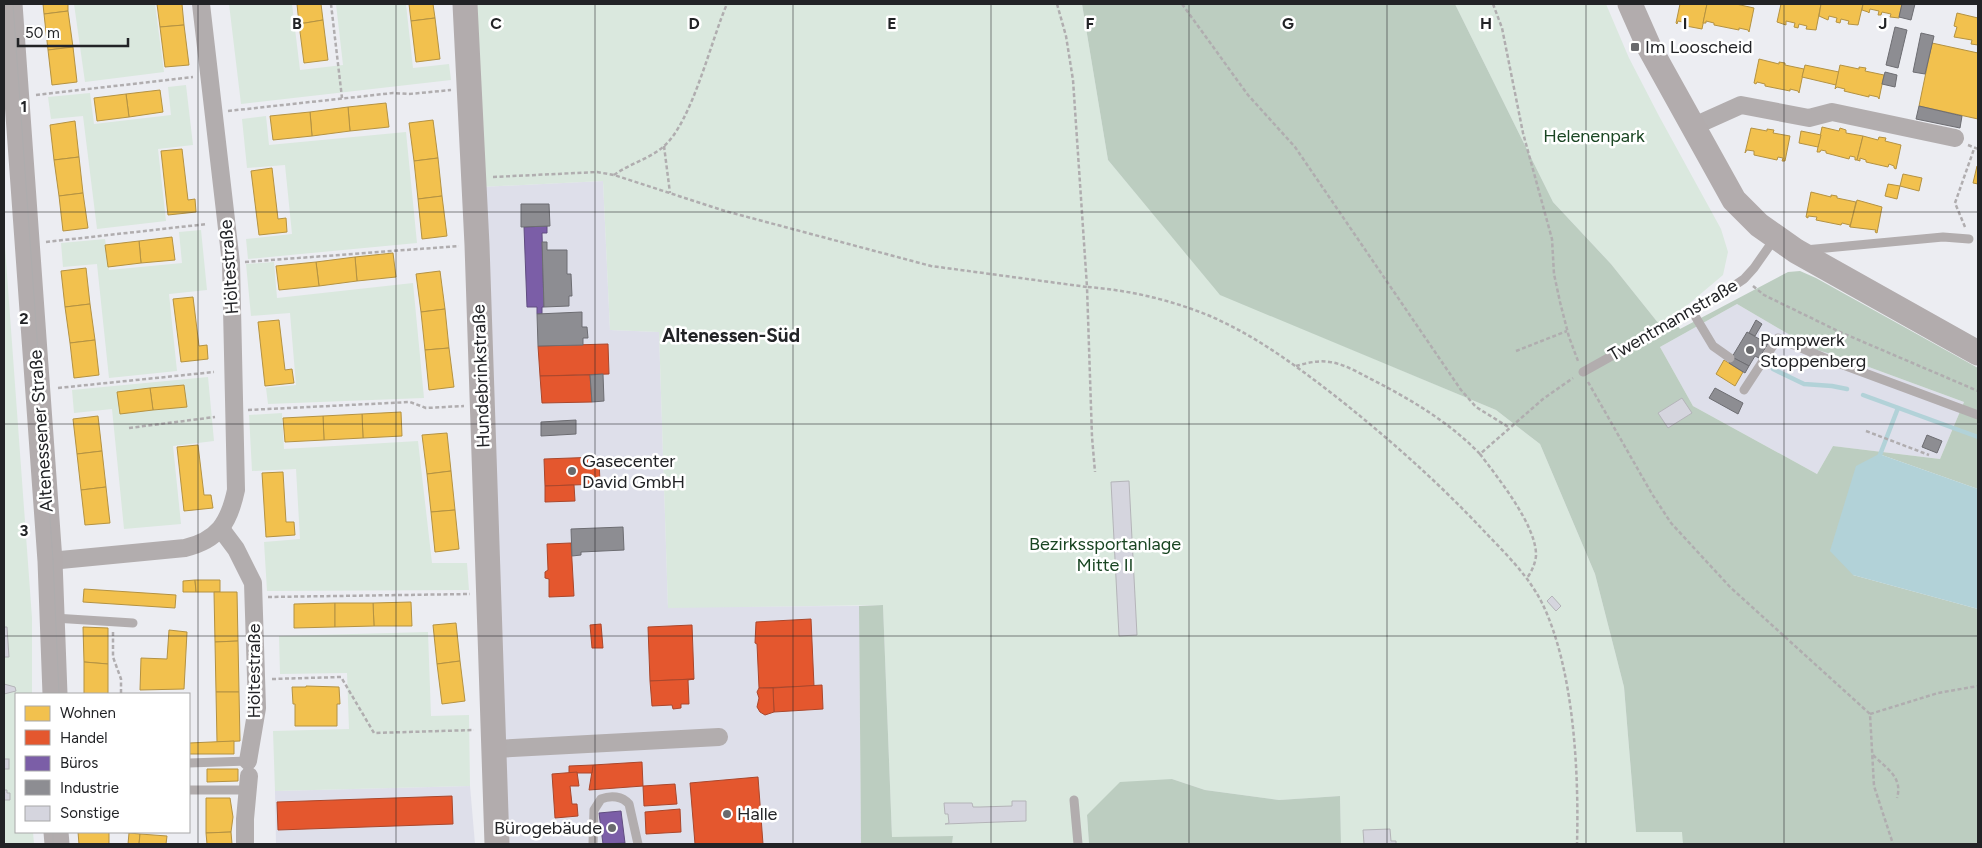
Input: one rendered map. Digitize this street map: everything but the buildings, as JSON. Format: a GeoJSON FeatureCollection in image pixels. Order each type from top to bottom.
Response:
{"type":"FeatureCollection","features":[{"type":"Feature","properties":{"kind":"street","name":"Altenessener Straße"},"geometry":{"type":"LineString","coordinates":[[10,4],[19,94],[54,618],[55,693]]}},
{"type":"Feature","properties":{"kind":"street","name":"Höltestraße"},"geometry":{"type":"LineString","coordinates":[[50,560],[199,545],[221,529],[233,507],[236,490],[231,263],[201,4]]}},
{"type":"Feature","properties":{"kind":"street","name":"Hundebrinkstraße"},"geometry":{"type":"LineString","coordinates":[[465,4],[477,245],[497,844]]}},
{"type":"Feature","properties":{"kind":"street"},"geometry":{"type":"LineString","coordinates":[[1630,4],[1649,47],[1734,200],[1775,238],[1978,353]]}},
{"type":"Feature","properties":{"kind":"street"},"geometry":{"type":"LineString","coordinates":[[1692,127],[1741,105],[1810,118],[1832,112],[1955,138]]}},
{"type":"Feature","properties":{"kind":"street","name":"Höltestraße"},"geometry":{"type":"LineString","coordinates":[[221,529],[236,549],[253,583],[256,708],[248,776],[245,844]]}},
{"type":"Feature","properties":{"kind":"street"},"geometry":{"type":"LineString","coordinates":[[493,739],[719,737]]}},
{"type":"Feature","properties":{"kind":"lane"},"geometry":{"type":"LineString","coordinates":[[1796,251],[1943,237],[1969,239]]}},
{"type":"Feature","properties":{"kind":"lane","name":"Twentmannstraße"},"geometry":{"type":"LineString","coordinates":[[1581,368],[1692,311],[1744,279],[1775,238]]}},
{"type":"Feature","properties":{"kind":"lane"},"geometry":{"type":"LineString","coordinates":[[1692,311],[1712,346],[1730,358]]}},
{"type":"Feature","properties":{"kind":"lane"},"geometry":{"type":"LineString","coordinates":[[1744,390],[1778,338],[1827,359],[1978,415]]}},
{"type":"Feature","properties":{"kind":"lane"},"geometry":{"type":"LineString","coordinates":[[54,618],[133,623]]}},
{"type":"Feature","properties":{"kind":"lane"},"geometry":{"type":"LineString","coordinates":[[190,763],[248,776]]}},
{"type":"Feature","properties":{"kind":"lane"},"geometry":{"type":"LineString","coordinates":[[190,790],[248,776]]}},
{"type":"Feature","properties":{"kind":"lane"},"geometry":{"type":"LineString","coordinates":[[593,844],[594,810],[601,799],[613,797],[625,800],[629,804],[638,844]]}},
{"type":"Feature","properties":{"kind":"lane"},"geometry":{"type":"LineString","coordinates":[[1074,800],[1078,844]]}},
{"type":"Feature","properties":{"kind":"path"},"geometry":{"type":"LineString","coordinates":[[331,4],[342,98]]}},
{"type":"Feature","properties":{"kind":"path"},"geometry":{"type":"LineString","coordinates":[[614,175],[654,154],[664,146],[680,125],[727,4]]}},
{"type":"Feature","properties":{"kind":"path"},"geometry":{"type":"LineString","coordinates":[[1057,4],[1066,36],[1073,80],[1087,287],[1095,472]]}},
{"type":"Feature","properties":{"kind":"path"},"geometry":{"type":"LineString","coordinates":[[1182,4],[1248,95],[1295,148],[1461,390],[1476,407],[1510,428]]}},
{"type":"Feature","properties":{"kind":"path"},"geometry":{"type":"LineString","coordinates":[[1493,4],[1502,28],[1523,134],[1552,239],[1554,274],[1567,331],[1581,368],[1670,523],[1730,587],[1870,714],[1874,786],[1893,844]]}},
{"type":"Feature","properties":{"kind":"path"},"geometry":{"type":"LineString","coordinates":[[19,94],[199,76]]}},
{"type":"Feature","properties":{"kind":"path"},"geometry":{"type":"LineString","coordinates":[[214,113],[342,98],[469,88]]}},
{"type":"Feature","properties":{"kind":"path"},"geometry":{"type":"LineString","coordinates":[[664,146],[670,193]]}},
{"type":"Feature","properties":{"kind":"path"},"geometry":{"type":"LineString","coordinates":[[1969,239],[1955,203],[1974,148],[1978,149]]}},
{"type":"Feature","properties":{"kind":"path"},"geometry":{"type":"LineString","coordinates":[[474,178],[597,172],[614,175],[726,211],[931,266],[1137,294],[1161,299],[1193,310],[1244,334],[1296,366],[1358,414],[1462,507],[1527,578],[1542,603],[1554,634],[1571,710],[1577,768],[1578,844]]}},
{"type":"Feature","properties":{"kind":"path"},"geometry":{"type":"LineString","coordinates":[[46,242],[207,224]]}},
{"type":"Feature","properties":{"kind":"path"},"geometry":{"type":"LineString","coordinates":[[231,263],[477,245]]}},
{"type":"Feature","properties":{"kind":"path"},"geometry":{"type":"LineString","coordinates":[[1744,279],[1764,295],[1840,332],[1978,391]]}},
{"type":"Feature","properties":{"kind":"path"},"geometry":{"type":"LineString","coordinates":[[1516,351],[1567,331]]}},
{"type":"Feature","properties":{"kind":"path"},"geometry":{"type":"LineString","coordinates":[[1296,366],[1315,361],[1331,362],[1351,369],[1391,389],[1449,425],[1480,454],[1502,484],[1531,531],[1536,557],[1527,578]]}},
{"type":"Feature","properties":{"kind":"path"},"geometry":{"type":"LineString","coordinates":[[1480,454],[1581,368]]}},
{"type":"Feature","properties":{"kind":"path"},"geometry":{"type":"LineString","coordinates":[[58,388],[214,372]]}},
{"type":"Feature","properties":{"kind":"path"},"geometry":{"type":"LineString","coordinates":[[234,410],[410,402],[426,408],[482,404]]}},
{"type":"Feature","properties":{"kind":"path"},"geometry":{"type":"LineString","coordinates":[[129,428],[215,417]]}},
{"type":"Feature","properties":{"kind":"path"},"geometry":{"type":"LineString","coordinates":[[1866,431],[1929,455]]}},
{"type":"Feature","properties":{"kind":"path"},"geometry":{"type":"LineString","coordinates":[[254,597],[488,594]]}},
{"type":"Feature","properties":{"kind":"path"},"geometry":{"type":"LineString","coordinates":[[114,621],[112,657],[121,679],[121,693]]}},
{"type":"Feature","properties":{"kind":"path"},"geometry":{"type":"LineString","coordinates":[[255,679],[341,677],[374,733],[493,739]]}},
{"type":"Feature","properties":{"kind":"path"},"geometry":{"type":"LineString","coordinates":[[1870,714],[1938,693],[1978,686]]}},
{"type":"Feature","properties":{"kind":"path"},"geometry":{"type":"LineString","coordinates":[[1872,754],[1897,779],[1900,788],[1897,798]]}},
{"type":"Feature","properties":{"kind":"shaded area"},"geometry":{"type":"Polygon","coordinates":[[[603,181],[610,330],[659,332],[668,607],[859,606],[861,844],[508,844],[480,187],[603,181]]]}},
{"type":"Feature","properties":{"kind":"shaded area"},"geometry":{"type":"Polygon","coordinates":[[[1737,304],[1814,349],[1847,359],[1964,402],[1940,459],[1833,446],[1817,474],[1693,406],[1660,347],[1737,304]]]}},
{"type":"Feature","properties":{"kind":"shaded area"},"geometry":{"type":"Polygon","coordinates":[[[470,786],[475,844],[276,844],[275,791],[470,786]]]}},
{"type":"Feature","properties":{"kind":"green space"},"geometry":{"type":"Polygon","coordinates":[[[74,4],[155,4],[164,72],[85,82],[74,4]]]}},
{"type":"Feature","properties":{"kind":"green space"},"geometry":{"type":"Polygon","coordinates":[[[229,4],[292,4],[300,70],[343,65],[336,4],[406,4],[413,68],[449,64],[451,80],[241,104],[229,4]]]}},
{"type":"Feature","properties":{"kind":"green space","name":"Bezirkssportanlage Mitte II"},"geometry":{"type":"Polygon","coordinates":[[[468,4],[1082,4],[1108,160],[1220,294],[1496,410],[1540,444],[1595,574],[1624,687],[1636,832],[1683,832],[1683,844],[1341,844],[1340,796],[1279,800],[1205,790],[1172,779],[1087,815],[1089,844],[952,844],[953,836],[892,838],[883,605],[668,608],[659,332],[610,330],[603,181],[480,187],[468,4]]]}},
{"type":"Feature","properties":{"kind":"green space"},"geometry":{"type":"Polygon","coordinates":[[[1082,4],[1455,4],[1553,202],[1611,264],[1659,324],[1672,318],[1680,329],[1788,272],[1800,271],[1816,278],[1978,368],[1978,489],[1879,454],[1853,575],[1978,609],[1978,844],[1683,844],[1682,832],[1636,832],[1624,687],[1595,574],[1540,444],[1496,410],[1220,295],[1108,160],[1082,4]],[[1737,304],[1660,347],[1693,406],[1817,474],[1833,446],[1940,459],[1964,402],[1847,359],[1814,349],[1737,304]]]}},
{"type":"Feature","properties":{"kind":"green space","name":"Helenenpark"},"geometry":{"type":"Polygon","coordinates":[[[1455,4],[1606,4],[1629,58],[1721,229],[1728,252],[1723,275],[1672,318],[1659,324],[1611,264],[1553,202],[1455,4]]]}},
{"type":"Feature","properties":{"kind":"green space"},"geometry":{"type":"Polygon","coordinates":[[[186,85],[193,145],[158,149],[166,221],[97,229],[83,116],[51,119],[48,97],[90,93],[94,124],[171,115],[168,87],[186,85]]]}},
{"type":"Feature","properties":{"kind":"green space"},"geometry":{"type":"Polygon","coordinates":[[[266,116],[269,145],[406,132],[417,243],[248,259],[246,239],[292,234],[285,165],[247,168],[242,119],[266,116]]]}},
{"type":"Feature","properties":{"kind":"green space"},"geometry":{"type":"Polygon","coordinates":[[[201,230],[207,290],[169,294],[177,371],[109,378],[97,264],[63,267],[61,243],[105,239],[109,270],[182,263],[179,232],[201,230]]]}},
{"type":"Feature","properties":{"kind":"green space"},"geometry":{"type":"Polygon","coordinates":[[[4,233],[32,618],[32,693],[15,693],[15,833],[33,833],[34,844],[4,844],[4,233]]]}},
{"type":"Feature","properties":{"kind":"green space"},"geometry":{"type":"Polygon","coordinates":[[[274,262],[277,298],[413,283],[424,398],[268,404],[266,388],[296,385],[290,313],[251,316],[246,264],[274,262]]]}},
{"type":"Feature","properties":{"kind":"green space"},"geometry":{"type":"Polygon","coordinates":[[[208,377],[214,441],[173,446],[181,524],[124,529],[112,409],[74,413],[72,390],[208,377]]]}},
{"type":"Feature","properties":{"kind":"green space"},"geometry":{"type":"Polygon","coordinates":[[[282,413],[284,449],[418,441],[432,563],[467,563],[469,590],[267,591],[264,542],[300,539],[296,469],[252,471],[249,415],[282,413]]]}},
{"type":"Feature","properties":{"kind":"green space"},"geometry":{"type":"Polygon","coordinates":[[[883,605],[892,837],[953,836],[952,844],[861,844],[859,606],[883,605]]]}},
{"type":"Feature","properties":{"kind":"green space"},"geometry":{"type":"Polygon","coordinates":[[[428,632],[431,716],[469,715],[470,786],[275,791],[273,731],[349,729],[347,673],[280,674],[279,636],[428,632]]]}},
{"type":"Feature","properties":{"kind":"green space"},"geometry":{"type":"Polygon","coordinates":[[[1172,779],[1205,790],[1279,800],[1340,796],[1341,844],[1089,844],[1087,815],[1120,782],[1172,779]]]}},
{"type":"Feature","properties":{"kind":"water"},"geometry":{"type":"Polygon","coordinates":[[[1879,454],[1978,489],[1978,609],[1853,575],[1830,551],[1856,466],[1879,454]]]}},
{"type":"Feature","properties":{"kind":"waterway"},"geometry":{"type":"LineString","coordinates":[[1773,369],[1804,384],[1847,389]]}},
{"type":"Feature","properties":{"kind":"waterway"},"geometry":{"type":"LineString","coordinates":[[1863,395],[1978,437]]}},
{"type":"Feature","properties":{"kind":"waterway"},"geometry":{"type":"LineString","coordinates":[[1878,460],[1898,408]]}},
{"type":"Feature","properties":{"kind":"tram line"},"geometry":{"type":"LineString","coordinates":[[13,4],[53,560],[59,693]]}},
{"type":"Feature","properties":{"kind":"tram line"},"geometry":{"type":"LineString","coordinates":[[53,833],[53,844]]}},
{"type":"Feature","properties":{"kind":"place","name":"Im Looscheid"},"geometry":{"type":"Point","coordinates":[1635,47]}},
{"type":"Feature","properties":{"kind":"place","name":"Pumpwerk Stoppenberg"},"geometry":{"type":"Point","coordinates":[1750,350]}},
{"type":"Feature","properties":{"kind":"place","name":"Gasecenter David GmbH"},"geometry":{"type":"Point","coordinates":[572,471]}},
{"type":"Feature","properties":{"kind":"place","name":"Halle"},"geometry":{"type":"Point","coordinates":[727,814]}},
{"type":"Feature","properties":{"kind":"place","name":"Bürogebäude"},"geometry":{"type":"Point","coordinates":[612,828]}},
{"type":"Feature","properties":{"kind":"district","name":"Altenessen-Süd"},"geometry":{"type":"Point","coordinates":[731,335]}}]}
